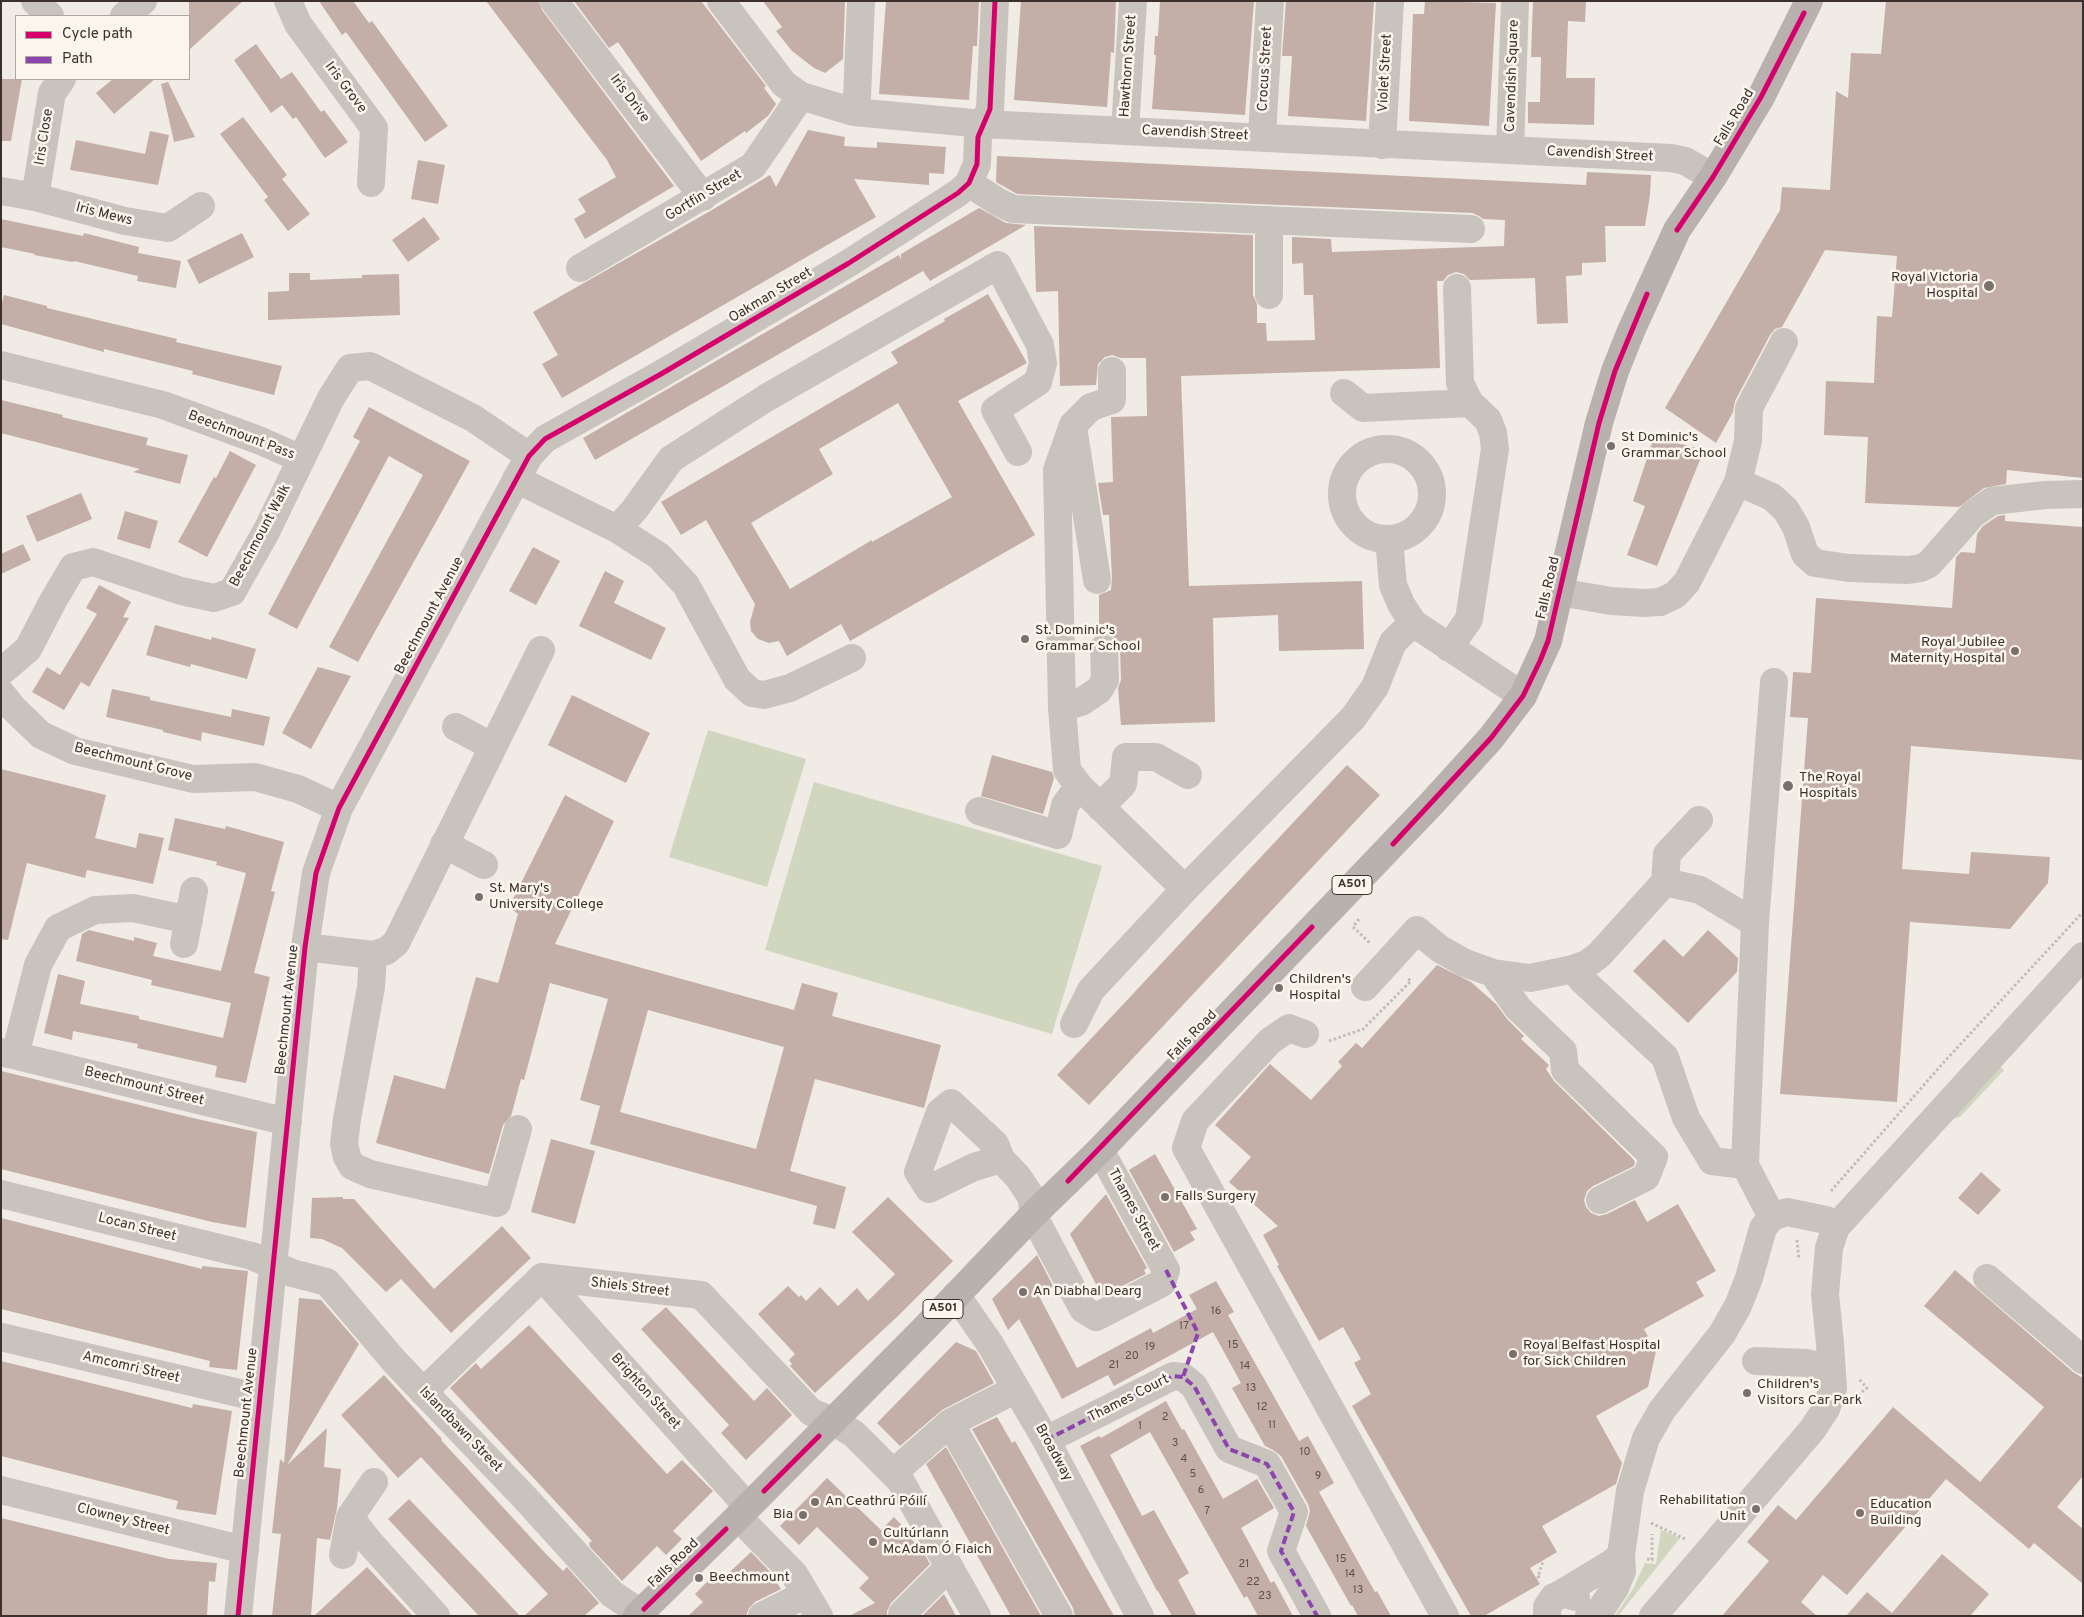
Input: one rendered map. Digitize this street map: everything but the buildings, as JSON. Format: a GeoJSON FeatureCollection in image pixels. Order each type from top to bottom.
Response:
{"type":"FeatureCollection","features":[{"type":"Feature","properties":{"kind":"main road","name":"Falls Road"},"geometry":{"type":"LineString","coordinates":[[641,1615],[1033,1215],[1100,1150],[1433,802],[1491,738],[1522,696],[1548,641],[1599,423],[1615,371],[1677,230],[1713,177],[1761,97],[1810,1]]}},
{"type":"Feature","properties":{"kind":"street"},"geometry":{"type":"LineString","coordinates":[[35,1],[49,15]]}},
{"type":"Feature","properties":{"kind":"street"},"geometry":{"type":"LineString","coordinates":[[125,15],[143,1]]}},
{"type":"Feature","properties":{"kind":"street","name":"Iris Grove"},"geometry":{"type":"LineString","coordinates":[[288,1],[298,24],[374,128],[370,183]]}},
{"type":"Feature","properties":{"kind":"street","name":"Iris Drive"},"geometry":{"type":"LineString","coordinates":[[554,1],[703,197]]}},
{"type":"Feature","properties":{"kind":"street","name":"Cavendish Street"},"geometry":{"type":"LineString","coordinates":[[721,1],[784,84],[801,96],[854,112],[983,124],[1262,136],[1382,145],[1671,158],[1685,161],[1713,177]]}},
{"type":"Feature","properties":{"kind":"street"},"geometry":{"type":"LineString","coordinates":[[854,112],[857,98],[861,1]]}},
{"type":"Feature","properties":{"kind":"street"},"geometry":{"type":"LineString","coordinates":[[995,1],[990,109],[978,137],[977,164],[969,183],[998,202],[1013,209],[1471,229]]}},
{"type":"Feature","properties":{"kind":"street","name":"Hawthorn Street"},"geometry":{"type":"LineString","coordinates":[[1125,130],[1133,1]]}},
{"type":"Feature","properties":{"kind":"street","name":"Crocus Street"},"geometry":{"type":"LineString","coordinates":[[1262,136],[1270,1]]}},
{"type":"Feature","properties":{"kind":"street","name":"Violet Street"},"geometry":{"type":"LineString","coordinates":[[1382,145],[1390,1]]}},
{"type":"Feature","properties":{"kind":"street","name":"Cavendish Square"},"geometry":{"type":"LineString","coordinates":[[1510,150],[1515,1]]}},
{"type":"Feature","properties":{"kind":"street","name":"Iris Close"},"geometry":{"type":"LineString","coordinates":[[35,197],[52,93],[61,80]]}},
{"type":"Feature","properties":{"kind":"street","name":"Gortfin Street"},"geometry":{"type":"LineString","coordinates":[[580,268],[753,166],[801,96]]}},
{"type":"Feature","properties":{"kind":"street","name":"Oakman Street"},"geometry":{"type":"LineString","coordinates":[[523,467],[546,439],[661,374],[849,263],[958,194],[969,183]]}},
{"type":"Feature","properties":{"kind":"street","name":"Iris Mews"},"geometry":{"type":"LineString","coordinates":[[1,191],[35,197],[124,221],[168,228],[201,206]]}},
{"type":"Feature","properties":{"kind":"street"},"geometry":{"type":"LineString","coordinates":[[1269,220],[1269,295]]}},
{"type":"Feature","properties":{"kind":"street"},"geometry":{"type":"LineString","coordinates":[[618,530],[671,459],[766,398],[998,265],[1040,345],[1043,363],[1038,382],[995,410],[1018,452]]}},
{"type":"Feature","properties":{"kind":"street"},"geometry":{"type":"LineString","coordinates":[[1449,648],[1469,619],[1495,449],[1493,432],[1488,420],[1470,403],[1460,383],[1457,288]]}},
{"type":"Feature","properties":{"kind":"street"},"geometry":{"type":"LineString","coordinates":[[1559,592],[1610,601],[1644,604],[1660,602],[1675,595],[1687,582],[1738,482],[1748,441],[1749,408],[1784,342]]}},
{"type":"Feature","properties":{"kind":"street","name":"Beechmount Pass"},"geometry":{"type":"LineString","coordinates":[[1,365],[163,405],[261,440],[301,459],[330,398],[350,368],[370,366],[473,418],[523,467]]}},
{"type":"Feature","properties":{"kind":"street"},"geometry":{"type":"LineString","coordinates":[[1112,370],[1112,400],[1090,407],[1073,426],[1057,470],[1062,708],[1067,770],[1079,786],[1185,889]]}},
{"type":"Feature","properties":{"kind":"street"},"geometry":{"type":"LineString","coordinates":[[1344,393],[1363,408],[1470,403]]}},
{"type":"Feature","properties":{"kind":"street"},"geometry":{"type":"LineString","coordinates":[[1073,426],[1097,580]]}},
{"type":"Feature","properties":{"kind":"street","name":"Beechmount Walk"},"geometry":{"type":"LineString","coordinates":[[1,672],[28,649],[52,601],[73,567],[94,562],[181,591],[214,598],[232,592],[266,532],[301,459]]}},
{"type":"Feature","properties":{"kind":"street"},"geometry":{"type":"LineString","coordinates":[[523,467],[659,556],[686,585],[736,679],[752,693],[764,695],[790,688],[852,658]]}},
{"type":"Feature","properties":{"kind":"street","name":"Beechmount Avenue"},"geometry":{"type":"LineString","coordinates":[[238,1616],[305,947],[316,873],[339,808],[523,467]]}},
{"type":"Feature","properties":{"kind":"street"},"geometry":{"type":"LineString","coordinates":[[1738,482],[1772,497],[1786,510],[1796,527],[1805,554],[1815,563],[1848,568],[1908,570],[1921,568],[1929,564],[1973,514],[1992,501],[2035,496],[2083,494]]}},
{"type":"Feature","properties":{"kind":"street"},"geometry":{"type":"LineString","coordinates":[[1389,539],[1394,585],[1401,604],[1413,623],[1522,696]]}},
{"type":"Feature","properties":{"kind":"street"},"geometry":{"type":"LineString","coordinates":[[1074,1024],[1091,990],[1185,889],[1353,718],[1375,686],[1393,642],[1413,623]]}},
{"type":"Feature","properties":{"kind":"street"},"geometry":{"type":"LineString","coordinates":[[1062,708],[1082,702],[1099,690],[1105,680],[1104,648]]}},
{"type":"Feature","properties":{"kind":"street"},"geometry":{"type":"LineString","coordinates":[[305,947],[373,955],[386,951],[396,943],[541,650]]}},
{"type":"Feature","properties":{"kind":"street"},"geometry":{"type":"LineString","coordinates":[[1772,1217],[1745,1165],[1755,922],[1774,682]]}},
{"type":"Feature","properties":{"kind":"street","name":"Beechmount Grove"},"geometry":{"type":"LineString","coordinates":[[1,693],[12,708],[41,735],[75,751],[193,779],[255,777],[298,789],[339,808]]}},
{"type":"Feature","properties":{"kind":"street"},"geometry":{"type":"LineString","coordinates":[[456,727],[494,747]]}},
{"type":"Feature","properties":{"kind":"street"},"geometry":{"type":"LineString","coordinates":[[1100,807],[1124,784],[1126,757],[1156,757],[1188,775]]}},
{"type":"Feature","properties":{"kind":"street"},"geometry":{"type":"LineString","coordinates":[[979,811],[1058,835],[1065,805],[1079,786]]}},
{"type":"Feature","properties":{"kind":"street"},"geometry":{"type":"LineString","coordinates":[[1365,987],[1417,930],[1440,949],[1465,963],[1493,973],[1530,978],[1573,970],[1587,964],[1599,955],[1665,882],[1666,854],[1699,820]]}},
{"type":"Feature","properties":{"kind":"street"},"geometry":{"type":"LineString","coordinates":[[444,844],[484,865]]}},
{"type":"Feature","properties":{"kind":"street"},"geometry":{"type":"LineString","coordinates":[[1665,882],[1700,890],[1755,922]]}},
{"type":"Feature","properties":{"kind":"street"},"geometry":{"type":"LineString","coordinates":[[8,1054],[38,965],[58,928],[95,910],[134,908],[186,932],[194,891]]}},
{"type":"Feature","properties":{"kind":"street"},"geometry":{"type":"LineString","coordinates":[[373,955],[371,987],[344,1144],[347,1158],[352,1166],[370,1174],[497,1203],[518,1129]]}},
{"type":"Feature","properties":{"kind":"street"},"geometry":{"type":"LineString","coordinates":[[1653,1616],[1812,1430],[1826,1409],[1832,1388],[1825,1294],[1829,1248],[1836,1227],[2083,956]]}},
{"type":"Feature","properties":{"kind":"street"},"geometry":{"type":"LineString","coordinates":[[1573,970],[1665,1057],[1686,1118],[1712,1161],[1745,1165]]}},
{"type":"Feature","properties":{"kind":"street"},"geometry":{"type":"LineString","coordinates":[[1493,973],[1518,1008],[1563,1051],[1565,1070],[1654,1157],[1646,1177],[1600,1200]]}},
{"type":"Feature","properties":{"kind":"street"},"geometry":{"type":"LineString","coordinates":[[1305,1034],[1289,1028],[1270,1041],[1195,1121],[1186,1148],[1445,1616]]}},
{"type":"Feature","properties":{"kind":"street","name":"Beechmount Street"},"geometry":{"type":"LineString","coordinates":[[8,1054],[288,1122]]}},
{"type":"Feature","properties":{"kind":"street"},"geometry":{"type":"LineString","coordinates":[[1000,1160],[924,1181],[940,1112],[951,1103],[995,1144],[1000,1160],[1018,1177],[1032,1198],[1033,1215]]}},
{"type":"Feature","properties":{"kind":"street","name":"Thames Street"},"geometry":{"type":"LineString","coordinates":[[1033,1215],[1083,1309],[1096,1317],[1162,1283],[1166,1270],[1100,1150]]}},
{"type":"Feature","properties":{"kind":"street","name":"Locan Street"},"geometry":{"type":"LineString","coordinates":[[1,1194],[252,1256],[272,1264]]}},
{"type":"Feature","properties":{"kind":"street"},"geometry":{"type":"LineString","coordinates":[[1589,1616],[1602,1609],[1615,1588],[1622,1571],[1621,1555],[1630,1491],[1646,1438],[1662,1410],[1722,1334],[1738,1306],[1749,1278],[1763,1228],[1772,1217],[1787,1212],[1826,1220],[1836,1227]]}},
{"type":"Feature","properties":{"kind":"street","name":"Islandbawn Street"},"geometry":{"type":"LineString","coordinates":[[272,1264],[292,1273],[327,1282],[423,1392],[526,1499],[612,1594],[641,1615]]}},
{"type":"Feature","properties":{"kind":"street"},"geometry":{"type":"LineString","coordinates":[[423,1392],[542,1277]]}},
{"type":"Feature","properties":{"kind":"street","name":"Shiels Street"},"geometry":{"type":"LineString","coordinates":[[542,1277],[701,1296],[811,1412],[833,1421],[854,1434],[900,1480],[977,1616]]}},
{"type":"Feature","properties":{"kind":"street","name":"Brighton Street"},"geometry":{"type":"LineString","coordinates":[[542,1277],[743,1512],[794,1574],[812,1605]]}},
{"type":"Feature","properties":{"kind":"street"},"geometry":{"type":"LineString","coordinates":[[1987,1278],[2083,1360]]}},
{"type":"Feature","properties":{"kind":"street","name":"Broadway"},"geometry":{"type":"LineString","coordinates":[[956,1295],[990,1344],[1046,1440],[1140,1616]]}},
{"type":"Feature","properties":{"kind":"street","name":"Amcomri Street"},"geometry":{"type":"LineString","coordinates":[[1,1337],[260,1398]]}},
{"type":"Feature","properties":{"kind":"street"},"geometry":{"type":"LineString","coordinates":[[1830,1344],[1762,1354],[1818,1366],[1832,1388]]}},
{"type":"Feature","properties":{"kind":"street","name":"Thames Court"},"geometry":{"type":"LineString","coordinates":[[1046,1440],[1172,1376],[1184,1376],[1194,1386],[1229,1449],[1267,1464],[1294,1512],[1281,1551],[1317,1616]]}},
{"type":"Feature","properties":{"kind":"street"},"geometry":{"type":"LineString","coordinates":[[893,1473],[950,1423],[1016,1389]]}},
{"type":"Feature","properties":{"kind":"street"},"geometry":{"type":"LineString","coordinates":[[950,1423],[1059,1616]]}},
{"type":"Feature","properties":{"kind":"street"},"geometry":{"type":"LineString","coordinates":[[343,1555],[350,1517],[374,1482]]}},
{"type":"Feature","properties":{"kind":"street","name":"Clowney Street"},"geometry":{"type":"LineString","coordinates":[[1,1490],[245,1550]]}},
{"type":"Feature","properties":{"kind":"street"},"geometry":{"type":"LineString","coordinates":[[350,1517],[370,1543],[436,1616]]}},
{"type":"Feature","properties":{"kind":"street"},"geometry":{"type":"LineString","coordinates":[[1553,1605],[1621,1555]]}},
{"type":"Feature","properties":{"kind":"street"},"geometry":{"type":"LineString","coordinates":[[903,1616],[902,1614],[949,1567]]}},
{"type":"Feature","properties":{"kind":"street"},"geometry":{"type":"LineString","coordinates":[[1553,1605],[1570,1594],[1579,1600],[1583,1609],[1583,1616]]}},
{"type":"Feature","properties":{"kind":"street"},"geometry":{"type":"LineString","coordinates":[[762,1616],[812,1605]]}},
{"type":"Feature","properties":{"kind":"path"},"geometry":{"type":"LineString","coordinates":[[1827,1196],[1944,1062],[2083,912]]}},
{"type":"Feature","properties":{"kind":"path"},"geometry":{"type":"LineString","coordinates":[[1652,1560],[1651,1522],[1690,1541]]}},
{"type":"Feature","properties":{"kind":"green space"},"geometry":{"type":"Polygon","coordinates":[[[708,730],[806,759],[767,887],[669,857],[708,730]]]}},
{"type":"Feature","properties":{"kind":"green space"},"geometry":{"type":"Polygon","coordinates":[[[814,782],[1102,866],[1052,1034],[765,950],[814,782]]]}},
{"type":"Feature","properties":{"kind":"green space"},"geometry":{"type":"Polygon","coordinates":[[[1999,1066],[2004,1070],[1960,1117],[1949,1120],[1999,1066]]]}},
{"type":"Feature","properties":{"kind":"green space"},"geometry":{"type":"Polygon","coordinates":[[[1661,1530],[1680,1538],[1618,1616],[1615,1616],[1633,1589],[1645,1563],[1656,1564],[1661,1530]]]}},
{"type":"Feature","properties":{"kind":"marked path"},"geometry":{"type":"LineString","coordinates":[[1166,1270],[1198,1333],[1183,1377]]}},
{"type":"Feature","properties":{"kind":"marked path"},"geometry":{"type":"LineString","coordinates":[[1046,1440],[1173,1376],[1183,1377],[1194,1386],[1229,1449],[1267,1464],[1294,1512],[1281,1551],[1317,1616]]}},
{"type":"Feature","properties":{"kind":"cycle path"},"geometry":{"type":"LineString","coordinates":[[238,1616],[305,947],[316,873],[339,808],[529,456],[545,439],[661,374],[849,263],[958,193],[969,183],[977,164],[978,137],[990,109],[995,1]]}},
{"type":"Feature","properties":{"kind":"cycle path"},"geometry":{"type":"LineString","coordinates":[[1677,230],[1713,177],[1761,97],[1804,13]]}},
{"type":"Feature","properties":{"kind":"cycle path"},"geometry":{"type":"LineString","coordinates":[[1393,844],[1491,738],[1523,696],[1540,661],[1548,641],[1599,423],[1615,371],[1647,294]]}},
{"type":"Feature","properties":{"kind":"cycle path"},"geometry":{"type":"LineString","coordinates":[[1068,1181],[1312,927]]}},
{"type":"Feature","properties":{"kind":"cycle path"},"geometry":{"type":"LineString","coordinates":[[764,1491],[819,1436]]}},
{"type":"Feature","properties":{"kind":"cycle path"},"geometry":{"type":"LineString","coordinates":[[644,1609],[726,1529]]}},
{"type":"Feature","properties":{"kind":"place","name":"Royal Victoria Hospital"},"geometry":{"type":"Point","coordinates":[1989,286]}},
{"type":"Feature","properties":{"kind":"place","name":"St Dominic's Grammar School"},"geometry":{"type":"Point","coordinates":[1611,446]}},
{"type":"Feature","properties":{"kind":"place","name":"St. Dominic's Grammar School"},"geometry":{"type":"Point","coordinates":[1025,639]}},
{"type":"Feature","properties":{"kind":"place","name":"Royal Jubilee Maternity Hospital"},"geometry":{"type":"Point","coordinates":[2015,651]}},
{"type":"Feature","properties":{"kind":"place","name":"The Royal Hospitals"},"geometry":{"type":"Point","coordinates":[1788,786]}},
{"type":"Feature","properties":{"kind":"place","name":"St. Mary's University College"},"geometry":{"type":"Point","coordinates":[479,897]}},
{"type":"Feature","properties":{"kind":"place","name":"Children's Hospital"},"geometry":{"type":"Point","coordinates":[1279,988]}},
{"type":"Feature","properties":{"kind":"place","name":"Falls Surgery"},"geometry":{"type":"Point","coordinates":[1165,1197]}},
{"type":"Feature","properties":{"kind":"place","name":"An Diabhal Dearg"},"geometry":{"type":"Point","coordinates":[1023,1292]}},
{"type":"Feature","properties":{"kind":"place","name":"Royal Belfast Hospital for Sick Children"},"geometry":{"type":"Point","coordinates":[1513,1354]}},
{"type":"Feature","properties":{"kind":"place","name":"Children's Visitors Car Park"},"geometry":{"type":"Point","coordinates":[1747,1393]}},
{"type":"Feature","properties":{"kind":"place","name":"An Ceathrú Póilí"},"geometry":{"type":"Point","coordinates":[815,1502]}},
{"type":"Feature","properties":{"kind":"place","name":"Rehabilitation Unit"},"geometry":{"type":"Point","coordinates":[1756,1509]}},
{"type":"Feature","properties":{"kind":"place","name":"Education Building"},"geometry":{"type":"Point","coordinates":[1860,1513]}},
{"type":"Feature","properties":{"kind":"place","name":"Bia"},"geometry":{"type":"Point","coordinates":[803,1515]}},
{"type":"Feature","properties":{"kind":"place","name":"Cultúrlann McAdam Ó Fiaich"},"geometry":{"type":"Point","coordinates":[873,1542]}},
{"type":"Feature","properties":{"kind":"place","name":"Beechmount"},"geometry":{"type":"Point","coordinates":[699,1578]}}]}
